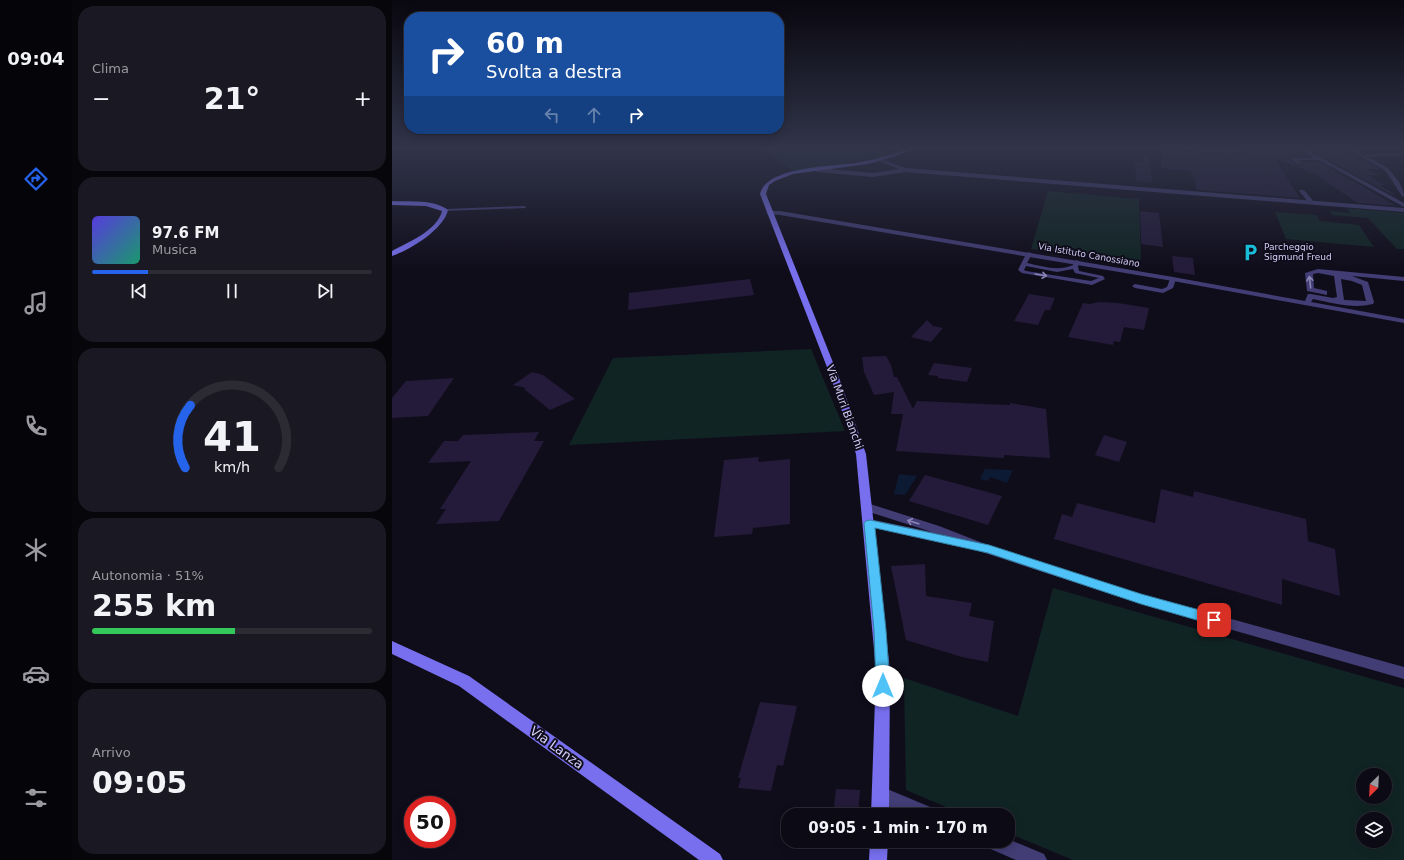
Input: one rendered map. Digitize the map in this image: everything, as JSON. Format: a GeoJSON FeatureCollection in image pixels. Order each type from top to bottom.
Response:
{"type":"FeatureCollection","features":[{"type":"Feature","properties":{"kind":"main road","name":"Via Muri Bianchi"},"geometry":{"type":"LineString","coordinates":[[765,189],[763,194],[769,213],[834,375],[861,454],[870,523],[883,671],[880,808]]}},
{"type":"Feature","properties":{"kind":"main road"},"geometry":{"type":"LineString","coordinates":[[392,203],[427,205],[445,210],[445,214],[442,219],[426,234],[392,254]]}},
{"type":"Feature","properties":{"kind":"main road","name":"Via Lanza"},"geometry":{"type":"LineString","coordinates":[[392,647],[464,681],[714,860]]}},
{"type":"Feature","properties":{"kind":"main road"},"geometry":{"type":"LineString","coordinates":[[878,860],[879,848]]}},
{"type":"Feature","properties":{"kind":"street"},"geometry":{"type":"LineString","coordinates":[[1141,189],[1404,210]]}},
{"type":"Feature","properties":{"kind":"street"},"geometry":{"type":"LineString","coordinates":[[1376,189],[1402,203]]}},
{"type":"Feature","properties":{"kind":"street"},"geometry":{"type":"LineString","coordinates":[[1302,191],[1312,203]]}},
{"type":"Feature","properties":{"kind":"street","name":"Via Istituto Canossiano"},"geometry":{"type":"LineString","coordinates":[[769,213],[780,213],[1029,254],[1076,264],[1172,279],[1404,321]]}},
{"type":"Feature","properties":{"kind":"street"},"geometry":{"type":"LineString","coordinates":[[1318,271],[1354,279],[1365,284],[1370,302],[1365,304],[1338,296],[1317,292],[1310,289],[1309,273],[1318,271]]}},
{"type":"Feature","properties":{"kind":"street"},"geometry":{"type":"LineString","coordinates":[[1336,275],[1337,273],[1404,279]]}},
{"type":"Feature","properties":{"kind":"street"},"geometry":{"type":"LineString","coordinates":[[1336,275],[1338,296]]}},
{"type":"Feature","properties":{"kind":"street"},"geometry":{"type":"LineString","coordinates":[[1307,303],[1311,296],[1338,296]]}},
{"type":"Feature","properties":{"kind":"street"},"geometry":{"type":"LineString","coordinates":[[867,507],[935,529],[989,550],[1141,599],[1404,673]]}},
{"type":"Feature","properties":{"kind":"street"},"geometry":{"type":"LineString","coordinates":[[870,523],[989,550]]}},
{"type":"Feature","properties":{"kind":"street"},"geometry":{"type":"LineString","coordinates":[[880,794],[913,808]]}},
{"type":"Feature","properties":{"kind":"street"},"geometry":{"type":"LineString","coordinates":[[1009,848],[1038,860]]}},
{"type":"Feature","properties":{"kind":"lane"},"geometry":{"type":"LineString","coordinates":[[445,210],[524,207]]}},
{"type":"Feature","properties":{"kind":"lane"},"geometry":{"type":"LineString","coordinates":[[1029,254],[1021,270],[1024,272],[1092,283],[1102,279],[1101,277],[1077,272],[1076,264]]}},
{"type":"Feature","properties":{"kind":"lane"},"geometry":{"type":"LineString","coordinates":[[1024,264],[1062,271],[1070,269],[1076,264]]}},
{"type":"Feature","properties":{"kind":"lane"},"geometry":{"type":"LineString","coordinates":[[1135,286],[1163,291],[1170,288],[1172,279]]}},
{"type":"Feature","properties":{"kind":"green space"},"geometry":{"type":"Polygon","coordinates":[[[1048,191],[1139,199],[1141,260],[1031,249],[1048,191]]]}},
{"type":"Feature","properties":{"kind":"green space"},"geometry":{"type":"Polygon","coordinates":[[[1347,208],[1404,213],[1404,249],[1397,249],[1368,218],[1332,215],[1330,211],[1350,213],[1347,208]]]}},
{"type":"Feature","properties":{"kind":"green space"},"geometry":{"type":"Polygon","coordinates":[[[1275,212],[1317,215],[1320,221],[1359,225],[1374,247],[1286,239],[1275,212]]]}},
{"type":"Feature","properties":{"kind":"green space"},"geometry":{"type":"Polygon","coordinates":[[[811,349],[845,431],[569,445],[613,358],[811,349]]]}},
{"type":"Feature","properties":{"kind":"green space"},"geometry":{"type":"Polygon","coordinates":[[[1053,588],[1404,688],[1404,860],[1073,860],[1015,836],[1015,808],[948,808],[906,790],[904,678],[1018,716],[1053,588]]]}},
{"type":"Feature","properties":{"kind":"water"},"geometry":{"type":"Polygon","coordinates":[[[985,469],[1013,470],[1007,483],[990,477],[988,481],[980,479],[985,469]]]}},
{"type":"Feature","properties":{"kind":"water"},"geometry":{"type":"Polygon","coordinates":[[[899,474],[917,476],[905,495],[894,494],[899,474]]]}},
{"type":"Feature","properties":{"kind":"building"},"geometry":{"type":"Polygon","coordinates":[[[1294,189],[1300,198],[1197,190],[1294,189]]]}},
{"type":"Feature","properties":{"kind":"building"},"geometry":{"type":"Polygon","coordinates":[[[1337,189],[1367,189],[1397,206],[1358,203],[1337,189]]]}},
{"type":"Feature","properties":{"kind":"building"},"geometry":{"type":"Polygon","coordinates":[[[1382,189],[1386,189],[1395,194],[1391,194],[1382,189]]]}},
{"type":"Feature","properties":{"kind":"building"},"geometry":{"type":"Polygon","coordinates":[[[1140,211],[1159,213],[1163,247],[1141,244],[1140,211]]]}},
{"type":"Feature","properties":{"kind":"building"},"geometry":{"type":"Polygon","coordinates":[[[1172,256],[1193,258],[1195,275],[1174,272],[1172,256]]]}},
{"type":"Feature","properties":{"kind":"building"},"geometry":{"type":"Polygon","coordinates":[[[750,279],[754,295],[628,310],[629,293],[750,279]]]}},
{"type":"Feature","properties":{"kind":"building"},"geometry":{"type":"Polygon","coordinates":[[[1029,294],[1055,298],[1050,310],[1045,310],[1038,325],[1014,321],[1029,294]]]}},
{"type":"Feature","properties":{"kind":"building"},"geometry":{"type":"Polygon","coordinates":[[[1099,302],[1118,303],[1149,308],[1144,330],[1124,327],[1120,342],[1114,341],[1113,345],[1068,337],[1083,303],[1090,304],[1099,302]]]}},
{"type":"Feature","properties":{"kind":"building"},"geometry":{"type":"Polygon","coordinates":[[[927,320],[933,326],[943,328],[931,342],[911,337],[927,320]]]}},
{"type":"Feature","properties":{"kind":"building"},"geometry":{"type":"Polygon","coordinates":[[[886,356],[891,365],[894,377],[897,377],[913,409],[917,401],[1007,405],[1010,405],[1010,403],[1046,409],[1050,458],[1004,455],[1004,458],[896,451],[903,414],[891,414],[894,392],[874,395],[864,372],[862,357],[886,356]]]}},
{"type":"Feature","properties":{"kind":"building"},"geometry":{"type":"Polygon","coordinates":[[[934,363],[972,368],[967,382],[928,375],[934,363]]]}},
{"type":"Feature","properties":{"kind":"building"},"geometry":{"type":"Polygon","coordinates":[[[532,372],[543,375],[575,399],[550,410],[524,389],[526,388],[513,385],[532,372]]]}},
{"type":"Feature","properties":{"kind":"building"},"geometry":{"type":"Polygon","coordinates":[[[454,378],[428,416],[392,418],[392,398],[406,381],[454,378]]]}},
{"type":"Feature","properties":{"kind":"building"},"geometry":{"type":"Polygon","coordinates":[[[539,432],[534,441],[544,441],[499,521],[436,524],[446,509],[440,509],[471,461],[428,463],[444,441],[458,441],[463,435],[539,432]]]}},
{"type":"Feature","properties":{"kind":"building"},"geometry":{"type":"Polygon","coordinates":[[[1104,435],[1127,442],[1119,462],[1095,455],[1104,435]]]}},
{"type":"Feature","properties":{"kind":"building"},"geometry":{"type":"Polygon","coordinates":[[[759,457],[758,462],[790,459],[790,524],[753,528],[752,534],[714,537],[724,460],[759,457]]]}},
{"type":"Feature","properties":{"kind":"building"},"geometry":{"type":"Polygon","coordinates":[[[925,475],[1002,496],[988,525],[909,501],[925,475]]]}},
{"type":"Feature","properties":{"kind":"building"},"geometry":{"type":"Polygon","coordinates":[[[1161,489],[1193,497],[1194,491],[1306,519],[1308,541],[1335,549],[1340,596],[1282,579],[1282,605],[1054,539],[1062,514],[1072,517],[1077,503],[1155,523],[1161,489]]]}},
{"type":"Feature","properties":{"kind":"building"},"geometry":{"type":"Polygon","coordinates":[[[925,564],[926,596],[972,603],[969,616],[994,621],[988,662],[962,657],[906,640],[891,566],[925,564]]]}},
{"type":"Feature","properties":{"kind":"building"},"geometry":{"type":"Polygon","coordinates":[[[760,702],[797,706],[783,766],[777,765],[771,791],[738,788],[741,778],[738,778],[760,702]]]}},
{"type":"Feature","properties":{"kind":"building"},"geometry":{"type":"Polygon","coordinates":[[[836,789],[860,790],[859,808],[834,808],[836,789]]]}},
{"type":"Feature","properties":{"kind":"place","name":"Parcheggio Sigmund Freud"},"geometry":{"type":"Point","coordinates":[1251,252]}},
{"type":"Feature","properties":{"kind":"route"},"geometry":{"type":"LineString","coordinates":[[883,686],[880,630],[870,523],[989,550],[1141,599],[1214,620]]}}]}
